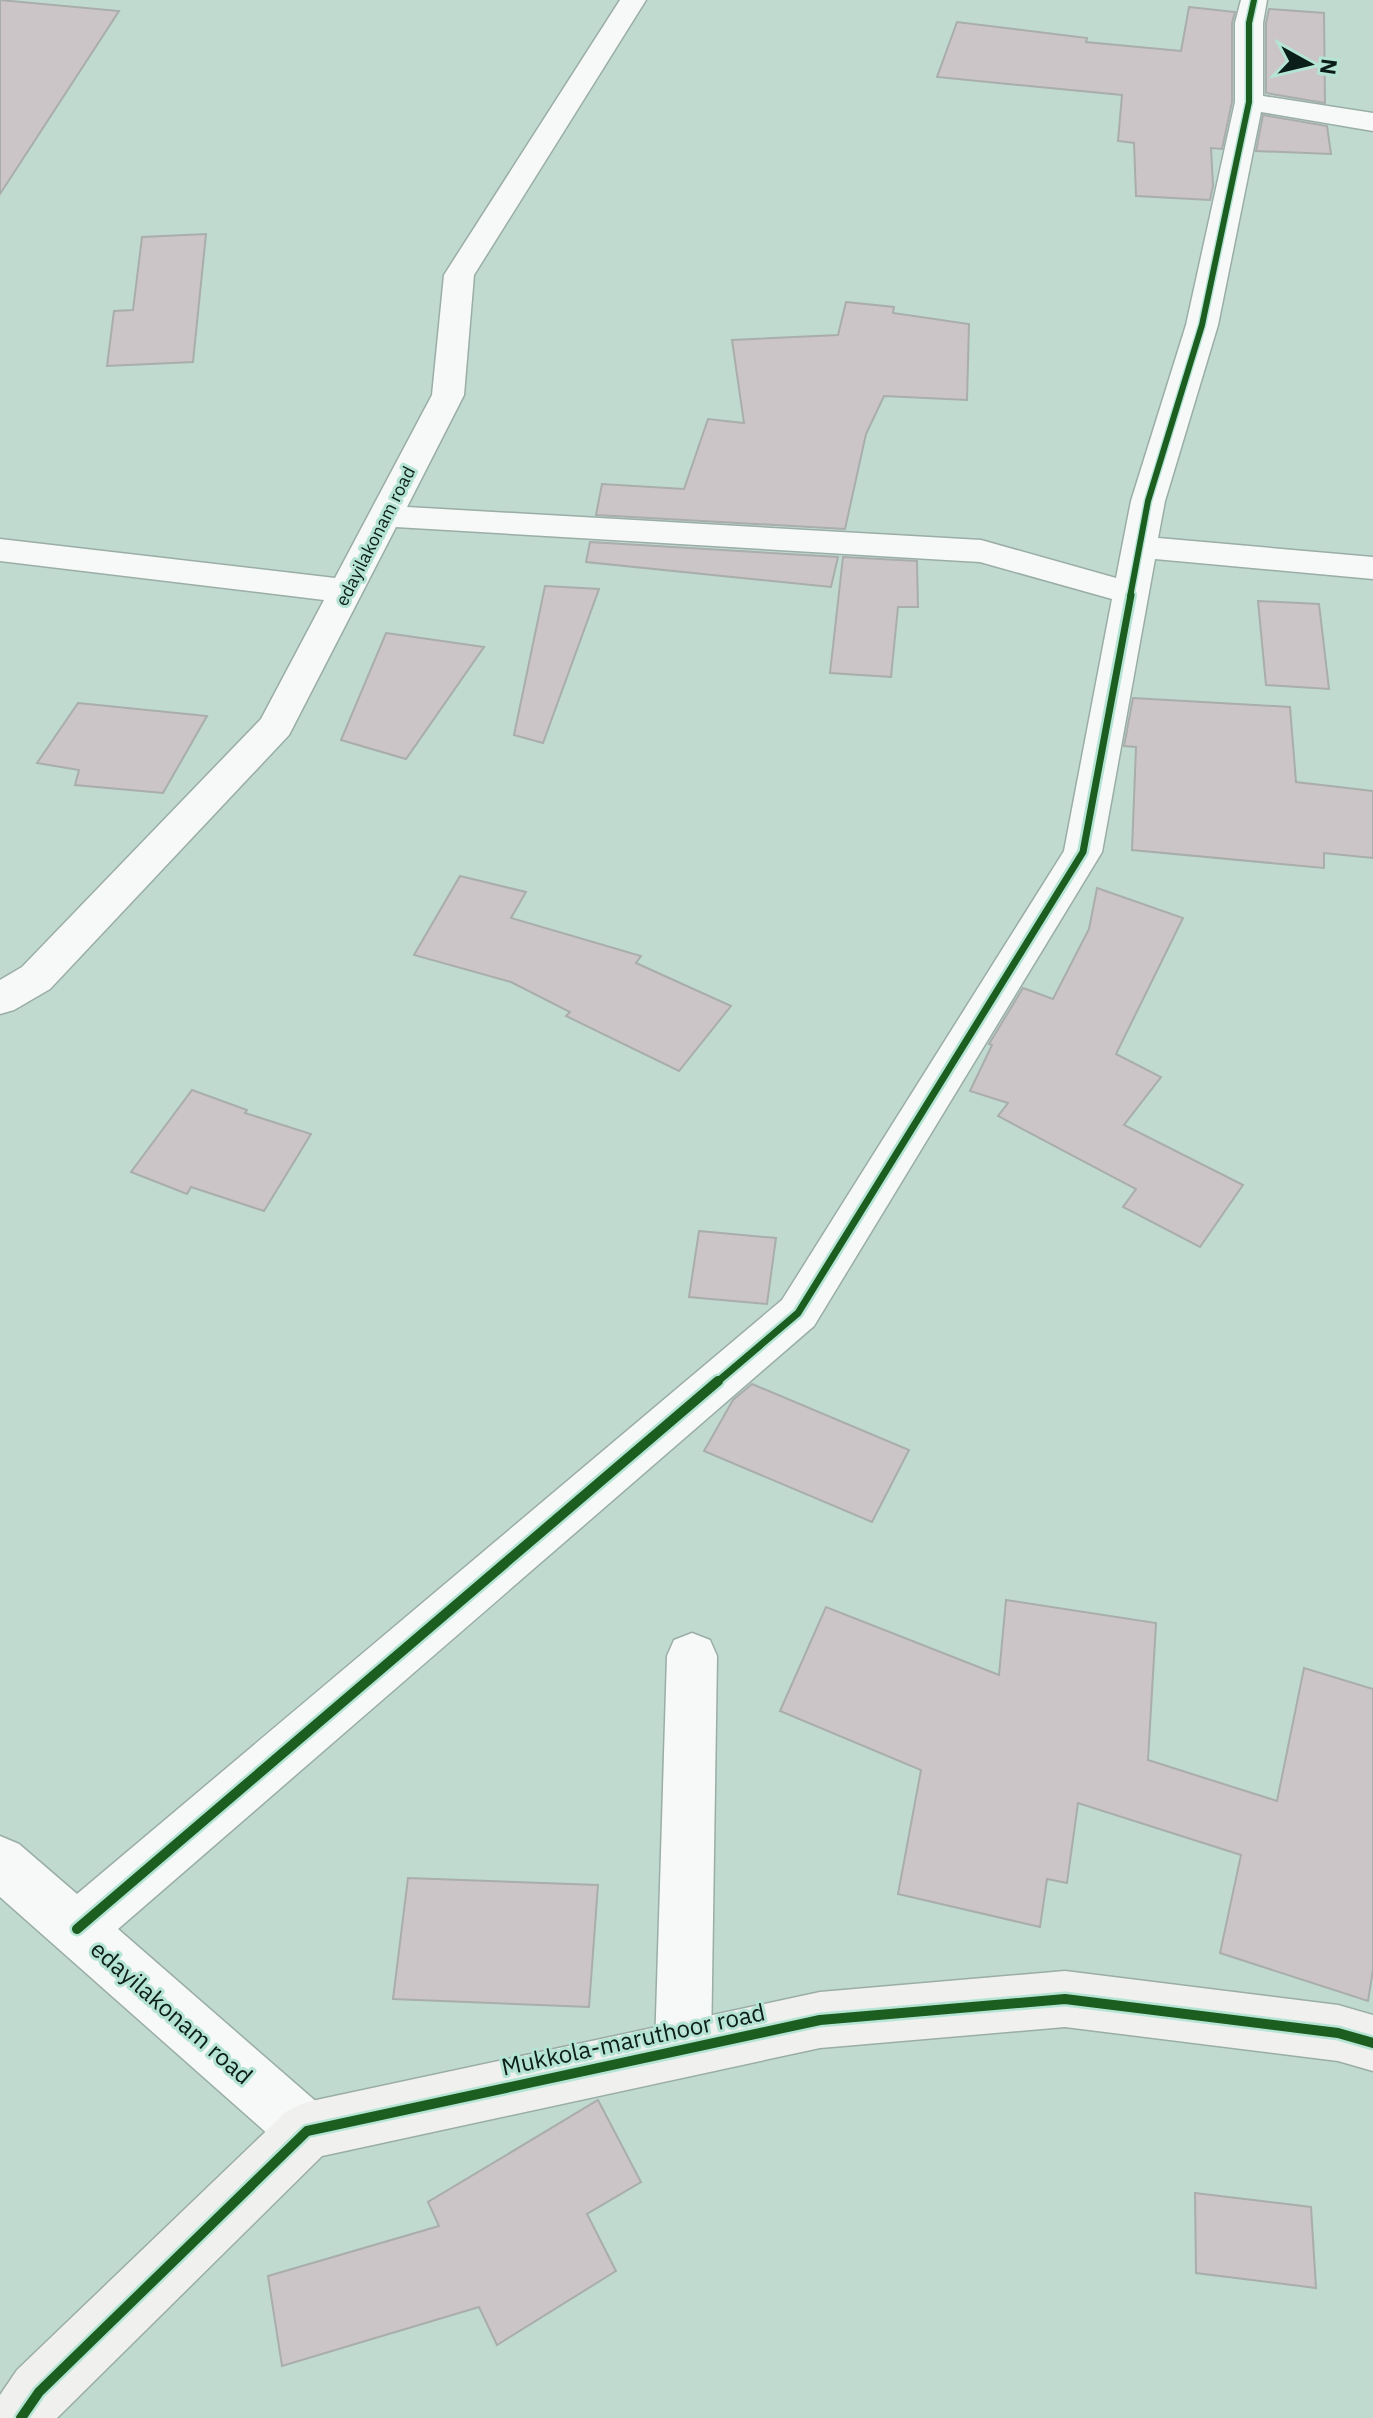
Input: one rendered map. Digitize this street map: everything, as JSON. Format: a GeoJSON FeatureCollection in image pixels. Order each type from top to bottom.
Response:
{"type":"FeatureCollection","features":[{"type":"Feature","properties":{"kind":"street","name":"edayilakonam road"},"geometry":{"type":"LineString","coordinates":[[0,999],[36,978],[276,726],[448,395],[459,275],[633,0]]}},
{"type":"Feature","properties":{"kind":"street"},"geometry":{"type":"LineString","coordinates":[[77,1929],[798,1313],[1083,852],[1148,501],[1202,325],[1249,102],[1249,23],[1254,0]]}},
{"type":"Feature","properties":{"kind":"street"},"geometry":{"type":"LineString","coordinates":[[1249,102],[1373,122]]}},
{"type":"Feature","properties":{"kind":"street"},"geometry":{"type":"LineString","coordinates":[[385,516],[981,551],[1135,570],[1373,568]]}},
{"type":"Feature","properties":{"kind":"street"},"geometry":{"type":"LineString","coordinates":[[0,550],[346,591]]}},
{"type":"Feature","properties":{"kind":"street"},"geometry":{"type":"LineString","coordinates":[[683,2049],[692,1656]]}},
{"type":"Feature","properties":{"kind":"street","name":"edayilakonam road"},"geometry":{"type":"LineString","coordinates":[[0,1862],[307,2131]]}},
{"type":"Feature","properties":{"kind":"street","name":"Mukkola-maruthoor road"},"geometry":{"type":"LineString","coordinates":[[307,2131],[820,2020],[1065,1999],[1338,2033],[1373,2043]]}},
{"type":"Feature","properties":{"kind":"street"},"geometry":{"type":"LineString","coordinates":[[21,2418],[39,2392],[307,2131]]}},
{"type":"Feature","properties":{"kind":"building"},"geometry":{"type":"Polygon","coordinates":[[[0,0],[119,11],[0,194],[0,0]]]}},
{"type":"Feature","properties":{"kind":"building"},"geometry":{"type":"Polygon","coordinates":[[[1189,7],[1235,12],[1232,23],[1232,102],[1222,149],[1211,148],[1213,186],[1210,200],[1136,196],[1134,143],[1118,141],[1122,95],[937,77],[957,22],[1087,38],[1086,42],[1181,51],[1189,7]]]}},
{"type":"Feature","properties":{"kind":"building"},"geometry":{"type":"Polygon","coordinates":[[[1269,9],[1324,13],[1325,103],[1266,93],[1266,23],[1269,9]]]}},
{"type":"Feature","properties":{"kind":"building"},"geometry":{"type":"Polygon","coordinates":[[[1263,115],[1327,126],[1331,154],[1256,151],[1263,115]]]}},
{"type":"Feature","properties":{"kind":"building"},"geometry":{"type":"Polygon","coordinates":[[[206,234],[193,362],[107,366],[114,311],[133,310],[142,237],[206,234]]]}},
{"type":"Feature","properties":{"kind":"building"},"geometry":{"type":"Polygon","coordinates":[[[846,302],[894,307],[893,313],[969,324],[967,400],[884,396],[866,434],[845,529],[596,515],[602,484],[684,489],[708,419],[744,423],[732,340],[838,335],[846,302]]]}},
{"type":"Feature","properties":{"kind":"building"},"geometry":{"type":"Polygon","coordinates":[[[590,542],[838,557],[831,587],[586,562],[590,542]]]}},
{"type":"Feature","properties":{"kind":"building"},"geometry":{"type":"Polygon","coordinates":[[[843,557],[917,561],[918,607],[898,607],[891,677],[830,673],[843,557]]]}},
{"type":"Feature","properties":{"kind":"building"},"geometry":{"type":"Polygon","coordinates":[[[545,586],[599,589],[543,743],[514,735],[545,586]]]}},
{"type":"Feature","properties":{"kind":"building"},"geometry":{"type":"Polygon","coordinates":[[[1258,601],[1319,604],[1329,689],[1266,685],[1258,601]]]}},
{"type":"Feature","properties":{"kind":"building"},"geometry":{"type":"Polygon","coordinates":[[[386,633],[484,647],[406,759],[341,740],[386,633]]]}},
{"type":"Feature","properties":{"kind":"building"},"geometry":{"type":"Polygon","coordinates":[[[1133,698],[1290,707],[1296,782],[1373,791],[1373,858],[1324,853],[1324,868],[1132,850],[1136,747],[1124,746],[1133,698]]]}},
{"type":"Feature","properties":{"kind":"building"},"geometry":{"type":"Polygon","coordinates":[[[78,703],[207,716],[163,793],[75,785],[79,770],[37,763],[78,703]]]}},
{"type":"Feature","properties":{"kind":"building"},"geometry":{"type":"Polygon","coordinates":[[[460,876],[526,892],[511,918],[641,956],[636,963],[731,1006],[679,1071],[566,1016],[570,1012],[511,982],[414,955],[460,876]]]}},
{"type":"Feature","properties":{"kind":"building"},"geometry":{"type":"Polygon","coordinates":[[[1097,888],[1183,918],[1116,1054],[1161,1077],[1124,1125],[1243,1185],[1200,1247],[1123,1207],[1136,1189],[998,1116],[1008,1103],[970,1091],[992,1045],[989,1044],[1023,988],[1053,999],[1089,929],[1097,888]]]}},
{"type":"Feature","properties":{"kind":"building"},"geometry":{"type":"Polygon","coordinates":[[[192,1090],[247,1110],[245,1113],[311,1134],[264,1211],[191,1187],[187,1194],[131,1172],[192,1090]]]}},
{"type":"Feature","properties":{"kind":"building"},"geometry":{"type":"Polygon","coordinates":[[[699,1231],[776,1238],[767,1304],[689,1297],[699,1231]]]}},
{"type":"Feature","properties":{"kind":"building"},"geometry":{"type":"Polygon","coordinates":[[[752,1384],[909,1450],[872,1522],[704,1451],[733,1400],[752,1384]]]}},
{"type":"Feature","properties":{"kind":"building"},"geometry":{"type":"Polygon","coordinates":[[[1006,1600],[1156,1623],[1148,1760],[1277,1801],[1304,1668],[1373,1689],[1373,1970],[1368,2001],[1220,1953],[1241,1855],[1078,1803],[1067,1883],[1047,1879],[1040,1927],[898,1894],[921,1770],[780,1711],[826,1607],[999,1675],[1006,1600]]]}},
{"type":"Feature","properties":{"kind":"building"},"geometry":{"type":"Polygon","coordinates":[[[408,1878],[598,1885],[589,2007],[393,1999],[408,1878]]]}},
{"type":"Feature","properties":{"kind":"building"},"geometry":{"type":"Polygon","coordinates":[[[598,2100],[641,2182],[587,2214],[616,2271],[497,2345],[479,2307],[282,2366],[268,2276],[439,2226],[428,2202],[598,2100]]]}},
{"type":"Feature","properties":{"kind":"building"},"geometry":{"type":"Polygon","coordinates":[[[1195,2193],[1311,2207],[1316,2288],[1196,2273],[1195,2193]]]}},
{"type":"Feature","properties":{"kind":"cycle path"},"geometry":{"type":"LineString","coordinates":[[77,1929],[798,1313],[1083,852],[1148,501],[1202,325],[1249,102],[1249,23],[1254,0]]}},
{"type":"Feature","properties":{"kind":"cycle path"},"geometry":{"type":"LineString","coordinates":[[21,2418],[39,2392],[307,2131],[820,2020],[1065,1999],[1338,2033],[1373,2043]]}}]}
